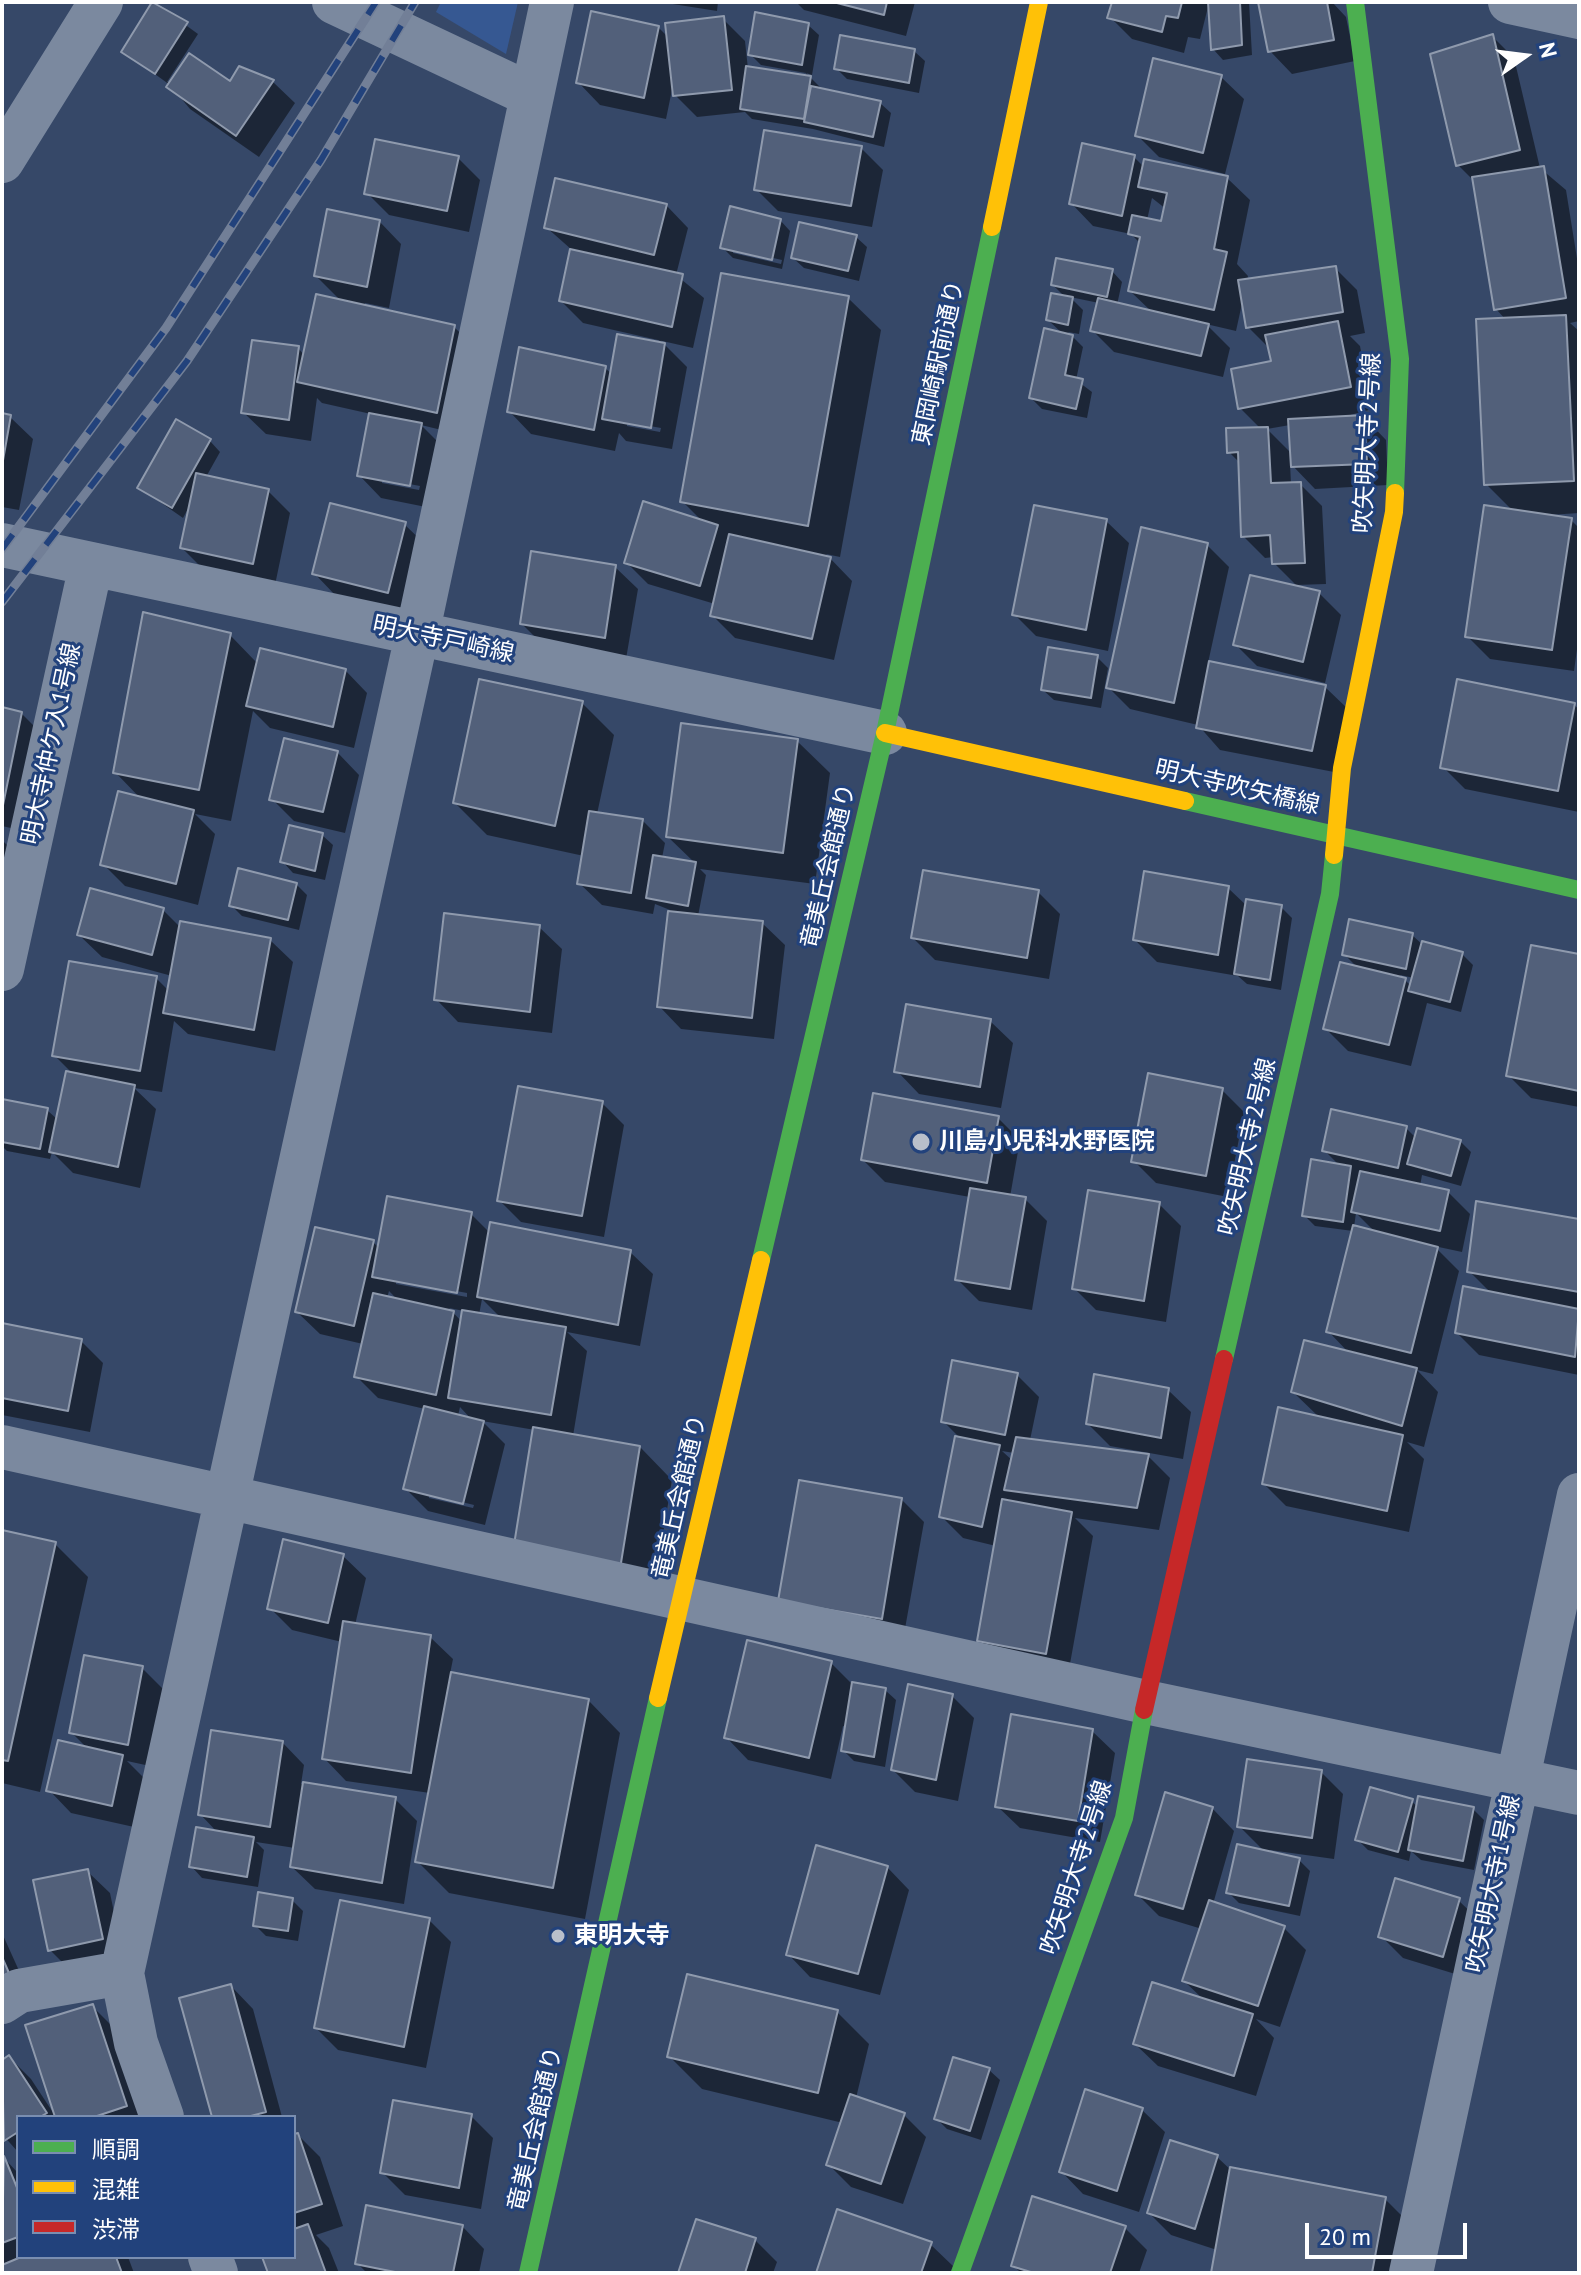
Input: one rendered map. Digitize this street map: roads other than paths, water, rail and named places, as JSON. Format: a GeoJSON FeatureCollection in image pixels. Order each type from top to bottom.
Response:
{"type":"FeatureCollection","features":[{"type":"Feature","properties":{"kind":"street"},"geometry":{"type":"LineString","coordinates":[[2,161],[101,2]]}},
{"type":"Feature","properties":{"kind":"street"},"geometry":{"type":"LineString","coordinates":[[334,2],[531,95]]}},
{"type":"Feature","properties":{"kind":"street"},"geometry":{"type":"LineString","coordinates":[[161,2115],[136,2043],[122,1973],[417,635],[552,2]]}},
{"type":"Feature","properties":{"kind":"street","name":"東岡崎駅前通り"},"geometry":{"type":"LineString","coordinates":[[885,733],[1039,2]]}},
{"type":"Feature","properties":{"kind":"street","name":"吹矢明大寺2号線"},"geometry":{"type":"LineString","coordinates":[[960,2273],[1124,1818],[1146,1702],[1330,894],[1342,768],[1394,512],[1400,359],[1355,2]]}},
{"type":"Feature","properties":{"kind":"street"},"geometry":{"type":"LineString","coordinates":[[1510,2],[1579,17]]}},
{"type":"Feature","properties":{"kind":"street","name":"明大寺戸崎線"},"geometry":{"type":"LineString","coordinates":[[2,545],[885,733]]}},
{"type":"Feature","properties":{"kind":"street","name":"明大寺仲ケ入1号線"},"geometry":{"type":"LineString","coordinates":[[2,969],[91,565]]}},
{"type":"Feature","properties":{"kind":"street","name":"明大寺吹矢橋線"},"geometry":{"type":"LineString","coordinates":[[885,733],[1579,890]]}},
{"type":"Feature","properties":{"kind":"street","name":"竜美丘会館通り"},"geometry":{"type":"LineString","coordinates":[[528,2273],[681,1597],[885,733]]}},
{"type":"Feature","properties":{"kind":"street"},"geometry":{"type":"LineString","coordinates":[[2,1447],[1146,1702],[1579,1793]]}},
{"type":"Feature","properties":{"kind":"street","name":"吹矢明大寺1号線"},"geometry":{"type":"LineString","coordinates":[[1411,2273],[1579,1495]]}},
{"type":"Feature","properties":{"kind":"street"},"geometry":{"type":"LineString","coordinates":[[2,2002],[19,1991],[122,1973]]}},
{"type":"Feature","properties":{"kind":"railway"},"geometry":{"type":"LineString","coordinates":[[2,549],[166,328],[376,2]]}},
{"type":"Feature","properties":{"kind":"railway"},"geometry":{"type":"LineString","coordinates":[[2,602],[187,361],[321,160],[415,2]]}},
{"type":"Feature","properties":{"kind":"place","name":"川島小児科水野医院"},"geometry":{"type":"Point","coordinates":[921,1142]}},
{"type":"Feature","properties":{"kind":"place","name":"東明大寺"},"geometry":{"type":"Point","coordinates":[558,1936]}}]}
